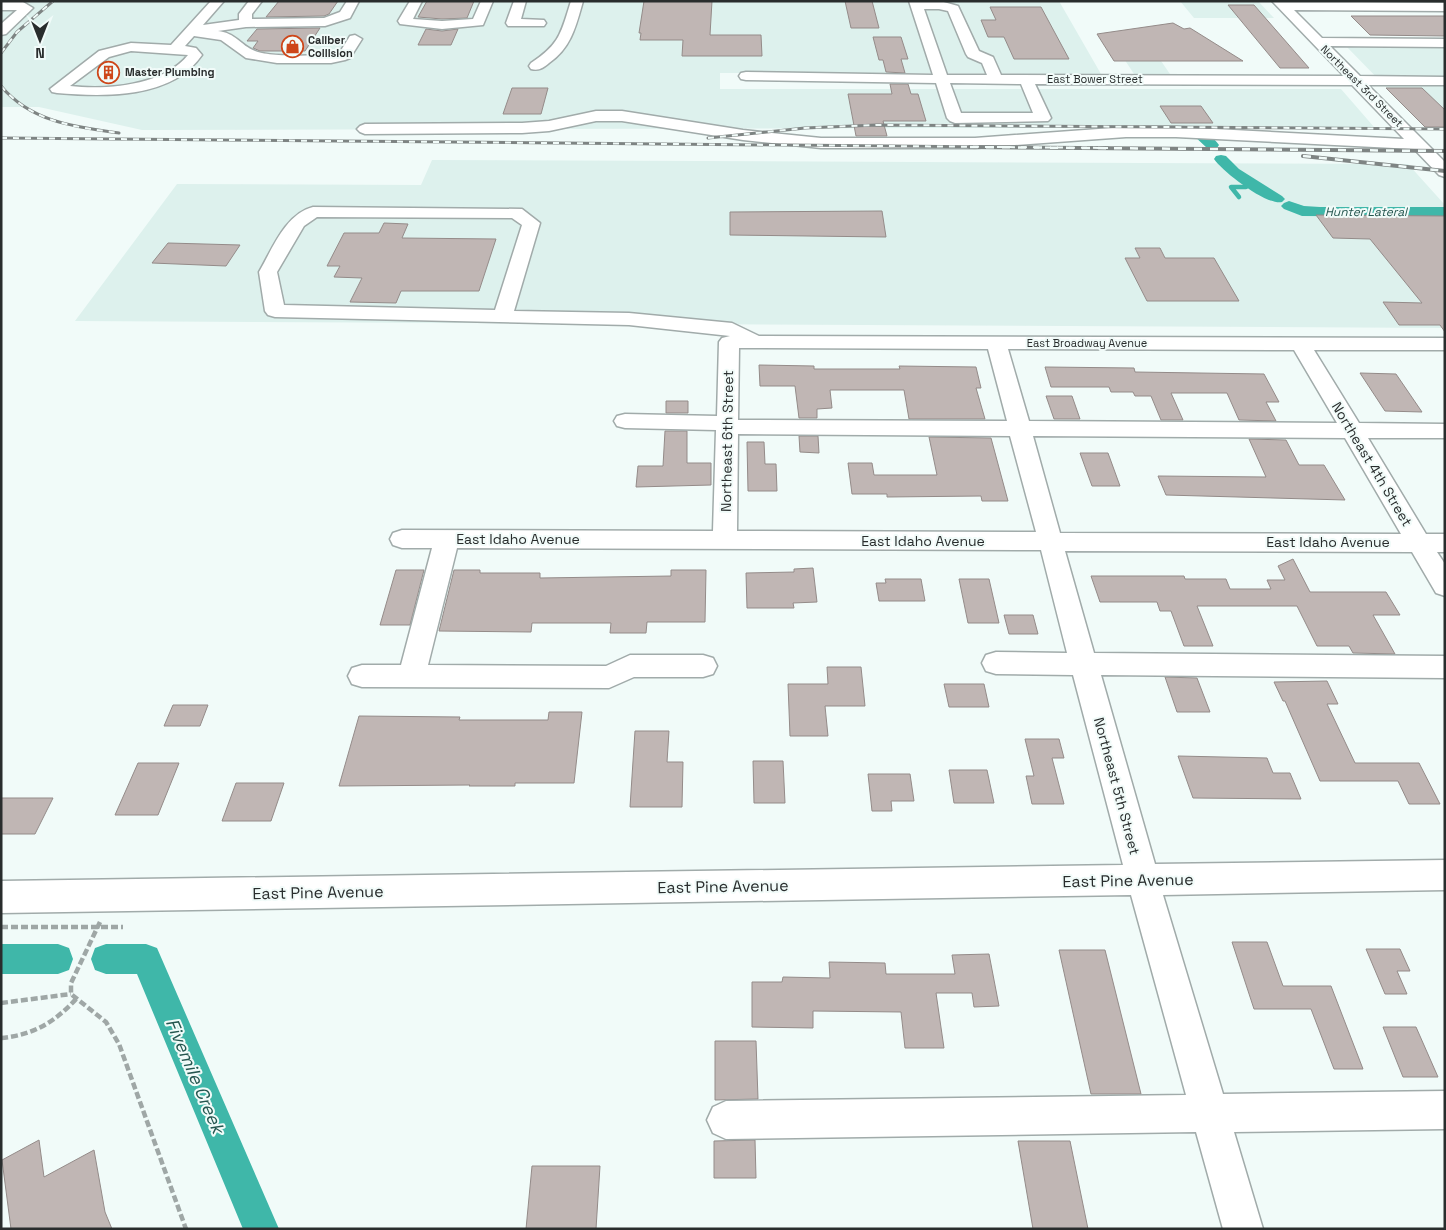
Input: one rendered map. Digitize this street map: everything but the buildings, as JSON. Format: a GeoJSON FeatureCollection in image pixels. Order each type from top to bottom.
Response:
{"type":"FeatureCollection","features":[{"type":"Feature","properties":{"kind":"street"},"geometry":{"type":"LineString","coordinates":[[175,49],[191,51],[195,56],[176,74],[160,80],[102,92],[57,89],[104,54],[131,46],[175,49],[218,1]]}},
{"type":"Feature","properties":{"kind":"street"},"geometry":{"type":"LineString","coordinates":[[246,23],[245,14],[256,1]]}},
{"type":"Feature","properties":{"kind":"street"},"geometry":{"type":"LineString","coordinates":[[192,32],[246,23],[325,22],[344,14],[353,1]]}},
{"type":"Feature","properties":{"kind":"street"},"geometry":{"type":"LineString","coordinates":[[416,1],[405,21],[420,24],[465,24],[478,22],[487,1]]}},
{"type":"Feature","properties":{"kind":"street"},"geometry":{"type":"LineString","coordinates":[[520,1],[513,23],[539,23]]}},
{"type":"Feature","properties":{"kind":"street"},"geometry":{"type":"LineString","coordinates":[[536,66],[554,54],[563,45],[577,1]]}},
{"type":"Feature","properties":{"kind":"street"},"geometry":{"type":"LineString","coordinates":[[996,79],[988,60],[972,54],[953,9],[940,5],[916,3],[955,118],[1043,118],[1026,79]]}},
{"type":"Feature","properties":{"kind":"street"},"geometry":{"type":"LineString","coordinates":[[1280,4],[1445,7]]}},
{"type":"Feature","properties":{"kind":"street","name":"Northeast 3rd Street"},"geometry":{"type":"LineString","coordinates":[[1280,4],[1445,172]]}},
{"type":"Feature","properties":{"kind":"street"},"geometry":{"type":"LineString","coordinates":[[1,6],[23,6],[27,8],[1,31]]}},
{"type":"Feature","properties":{"kind":"street"},"geometry":{"type":"LineString","coordinates":[[192,32],[225,36],[251,55],[277,59],[331,59],[340,57],[345,54],[355,39]]}},
{"type":"Feature","properties":{"kind":"street"},"geometry":{"type":"LineString","coordinates":[[1318,42],[1445,43]]}},
{"type":"Feature","properties":{"kind":"street","name":"East Bower Street"},"geometry":{"type":"LineString","coordinates":[[746,76],[941,79],[1445,81]]}},
{"type":"Feature","properties":{"kind":"street"},"geometry":{"type":"LineString","coordinates":[[365,129],[522,128],[549,126],[596,116],[622,116],[769,138],[831,143],[976,143],[1100,134],[1176,132],[1420,145]]}},
{"type":"Feature","properties":{"kind":"street"},"geometry":{"type":"LineString","coordinates":[[503,315],[531,223],[516,213],[313,212],[297,223],[268,272],[275,311],[503,315],[544,319],[629,319],[732,329],[755,342]]}},
{"type":"Feature","properties":{"kind":"street","name":"East Broadway Avenue"},"geometry":{"type":"LineString","coordinates":[[729,342],[1445,344]]}},
{"type":"Feature","properties":{"kind":"street","name":"Northeast 6th Street"},"geometry":{"type":"LineString","coordinates":[[725,540],[729,342]]}},
{"type":"Feature","properties":{"kind":"street","name":"Northeast 5th Street"},"geometry":{"type":"LineString","coordinates":[[996,342],[1143,880],[1243,1229]]}},
{"type":"Feature","properties":{"kind":"street","name":"Northeast 4th Street"},"geometry":{"type":"LineString","coordinates":[[1300,343],[1445,586]]}},
{"type":"Feature","properties":{"kind":"street"},"geometry":{"type":"LineString","coordinates":[[625,421],[727,425],[1020,429],[1445,431]]}},
{"type":"Feature","properties":{"kind":"street","name":"East Idaho Avenue"},"geometry":{"type":"LineString","coordinates":[[402,539],[1445,542]]}},
{"type":"Feature","properties":{"kind":"street"},"geometry":{"type":"LineString","coordinates":[[412,676],[447,539]]}},
{"type":"Feature","properties":{"kind":"street"},"geometry":{"type":"LineString","coordinates":[[996,663],[1445,667]]}},
{"type":"Feature","properties":{"kind":"street"},"geometry":{"type":"LineString","coordinates":[[362,676],[608,677],[630,666],[703,666]]}},
{"type":"Feature","properties":{"kind":"street","name":"East Pine Avenue"},"geometry":{"type":"LineString","coordinates":[[1,897],[1445,875]]}},
{"type":"Feature","properties":{"kind":"street"},"geometry":{"type":"LineString","coordinates":[[726,1120],[1445,1110]]}},
{"type":"Feature","properties":{"kind":"path"},"geometry":{"type":"LineString","coordinates":[[71,994],[71,983],[112,896]]}},
{"type":"Feature","properties":{"kind":"path"},"geometry":{"type":"LineString","coordinates":[[1,927],[123,927]]}},
{"type":"Feature","properties":{"kind":"path"},"geometry":{"type":"LineString","coordinates":[[1,1003],[71,994],[106,1022],[119,1044],[186,1229]]}},
{"type":"Feature","properties":{"kind":"path"},"geometry":{"type":"LineString","coordinates":[[1,1038],[42,1029],[60,1018],[77,998]]}},
{"type":"Feature","properties":{"kind":"shaded area"},"geometry":{"type":"Polygon","coordinates":[[[1,1],[1059,1],[1101,74],[720,73],[720,89],[1341,89],[1374,127],[142,130],[39,107],[1,107],[1,1]]]}},
{"type":"Feature","properties":{"kind":"shaded area"},"geometry":{"type":"Polygon","coordinates":[[[1180,1],[1258,1],[1274,18],[1194,18],[1180,1]]]}},
{"type":"Feature","properties":{"kind":"shaded area"},"geometry":{"type":"Polygon","coordinates":[[[1344,44],[1445,45],[1445,128],[1426,128],[1344,44]]]}},
{"type":"Feature","properties":{"kind":"shaded area"},"geometry":{"type":"Polygon","coordinates":[[[1115,45],[1150,45],[1170,74],[1134,74],[1115,45]]]}},
{"type":"Feature","properties":{"kind":"shaded area"},"geometry":{"type":"Polygon","coordinates":[[[432,160],[1408,164],[1445,205],[1445,328],[75,321],[177,184],[421,185],[432,160]]]}},
{"type":"Feature","properties":{"kind":"waterway","name":"Hunter Lateral"},"geometry":{"type":"LineString","coordinates":[[1199,134],[1212,145]]}},
{"type":"Feature","properties":{"kind":"waterway","name":"Hunter Lateral"},"geometry":{"type":"LineString","coordinates":[[1221,159],[1234,172],[1277,199]]}},
{"type":"Feature","properties":{"kind":"waterway"},"geometry":{"type":"LineString","coordinates":[[1239,197],[1231,187],[1246,187]]}},
{"type":"Feature","properties":{"kind":"waterway","name":"Hunter Lateral"},"geometry":{"type":"LineString","coordinates":[[1289,206],[1302,211],[1320,212],[1445,212]]}},
{"type":"Feature","properties":{"kind":"waterway","name":"Fivemile Creek"},"geometry":{"type":"LineString","coordinates":[[1,959],[58,959]]}},
{"type":"Feature","properties":{"kind":"waterway","name":"Fivemile Creek"},"geometry":{"type":"LineString","coordinates":[[106,959],[146,959],[261,1229]]}},
{"type":"Feature","properties":{"kind":"railway"},"geometry":{"type":"LineString","coordinates":[[1,53],[17,32],[53,1]]}},
{"type":"Feature","properties":{"kind":"railway"},"geometry":{"type":"LineString","coordinates":[[1,86],[26,108],[55,121],[119,133]]}},
{"type":"Feature","properties":{"kind":"railway"},"geometry":{"type":"LineString","coordinates":[[708,138],[805,128],[877,125],[1445,129]]}},
{"type":"Feature","properties":{"kind":"railway"},"geometry":{"type":"LineString","coordinates":[[1,138],[1108,148]]}},
{"type":"Feature","properties":{"kind":"railway"},"geometry":{"type":"LineString","coordinates":[[970,147],[1445,151]]}},
{"type":"Feature","properties":{"kind":"railway"},"geometry":{"type":"LineString","coordinates":[[1303,156],[1445,171]]}},
{"type":"Feature","properties":{"kind":"place","name":"Caliber Collision"},"geometry":{"type":"Point","coordinates":[292,46]}},
{"type":"Feature","properties":{"kind":"place","name":"Master Plumbing"},"geometry":{"type":"Point","coordinates":[109,72]}}]}
